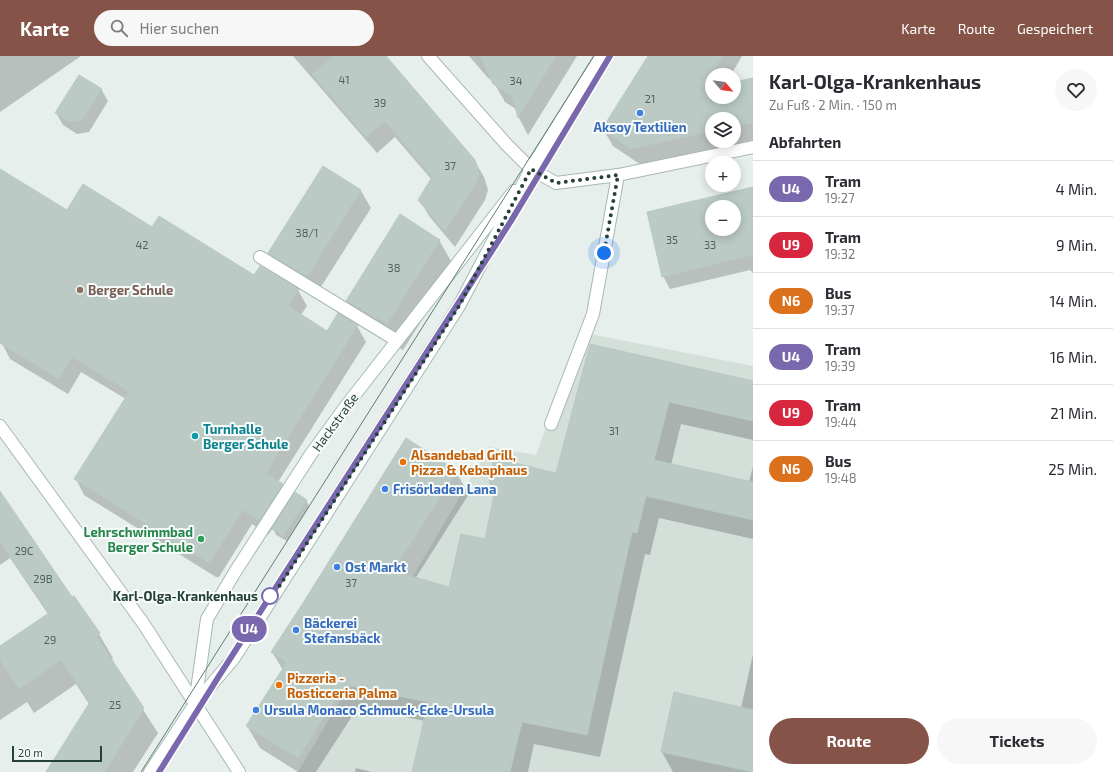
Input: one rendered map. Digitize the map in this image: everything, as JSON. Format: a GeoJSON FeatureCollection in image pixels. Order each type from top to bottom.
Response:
{"type":"FeatureCollection","features":[{"type":"Feature","properties":{"kind":"main road"},"geometry":{"type":"LineString","coordinates":[[428,56],[508,146],[535,172],[556,183],[618,175],[753,147]]}},
{"type":"Feature","properties":{"kind":"main road","name":"Hackstraße"},"geometry":{"type":"LineString","coordinates":[[150,772],[195,704],[234,658],[459,306],[601,56]]}},
{"type":"Feature","properties":{"kind":"main road","name":"Hackstraße"},"geometry":{"type":"LineString","coordinates":[[195,704],[207,619],[235,572],[311,454],[396,340],[535,172]]}},
{"type":"Feature","properties":{"kind":"main road"},"geometry":{"type":"LineString","coordinates":[[551,424],[594,314],[618,175]]}},
{"type":"Feature","properties":{"kind":"main road"},"geometry":{"type":"LineString","coordinates":[[260,257],[396,340]]}},
{"type":"Feature","properties":{"kind":"main road"},"geometry":{"type":"LineString","coordinates":[[0,426],[142,623],[239,772]]}},
{"type":"Feature","properties":{"kind":"shaded area"},"geometry":{"type":"Polygon","coordinates":[[[580,332],[753,366],[753,772],[298,772],[489,447],[536,455],[580,332]]]}},
{"type":"Feature","properties":{"kind":"building"},"geometry":{"type":"Polygon","coordinates":[[[334,56],[386,56],[475,160],[479,173],[476,183],[445,231],[418,200],[432,177],[385,121],[366,137],[312,74],[334,56]]]}},
{"type":"Feature","properties":{"kind":"building"},"geometry":{"type":"Polygon","coordinates":[[[480,56],[556,56],[518,118],[512,96],[493,84],[480,56]]]}},
{"type":"Feature","properties":{"kind":"building"},"geometry":{"type":"Polygon","coordinates":[[[648,56],[723,56],[716,68],[705,68],[705,85],[702,90],[705,89],[705,104],[741,104],[741,81],[753,78],[753,123],[741,126],[741,112],[705,112],[705,133],[631,149],[602,129],[648,56]]]}},
{"type":"Feature","properties":{"kind":"building"},"geometry":{"type":"Polygon","coordinates":[[[79,75],[102,89],[82,120],[70,122],[55,113],[79,75]]]}},
{"type":"Feature","properties":{"kind":"building"},"geometry":{"type":"Polygon","coordinates":[[[323,166],[361,190],[307,277],[268,253],[323,166]]]}},
{"type":"Feature","properties":{"kind":"building"},"geometry":{"type":"Polygon","coordinates":[[[0,169],[67,210],[83,184],[152,227],[159,216],[254,275],[260,266],[299,289],[288,306],[327,331],[338,313],[358,325],[266,473],[283,484],[259,520],[243,510],[210,562],[207,562],[74,479],[129,392],[72,357],[59,379],[0,343],[0,169]]]}},
{"type":"Feature","properties":{"kind":"building"},"geometry":{"type":"Polygon","coordinates":[[[753,187],[753,255],[662,277],[647,212],[732,192],[741,192],[741,190],[753,187]]]}},
{"type":"Feature","properties":{"kind":"building"},"geometry":{"type":"Polygon","coordinates":[[[400,214],[440,240],[387,324],[346,301],[400,214]]]}},
{"type":"Feature","properties":{"kind":"building"},"geometry":{"type":"Polygon","coordinates":[[[590,344],[753,381],[753,421],[669,402],[654,460],[753,482],[753,520],[646,496],[637,533],[632,532],[587,735],[522,722],[510,772],[412,772],[428,702],[345,685],[298,758],[246,726],[287,662],[271,652],[406,438],[457,471],[393,571],[449,587],[461,534],[485,539],[496,485],[489,483],[494,458],[556,473],[590,344]]]}},
{"type":"Feature","properties":{"kind":"building"},"geometry":{"type":"Polygon","coordinates":[[[0,491],[72,597],[74,596],[100,633],[96,636],[144,708],[105,772],[46,772],[90,702],[61,660],[19,689],[0,660],[0,646],[49,613],[0,542],[0,491]]]}},
{"type":"Feature","properties":{"kind":"building"},"geometry":{"type":"Polygon","coordinates":[[[295,492],[307,500],[283,536],[272,529],[295,492]]]}},
{"type":"Feature","properties":{"kind":"building"},"geometry":{"type":"Polygon","coordinates":[[[674,692],[753,710],[753,772],[661,752],[674,692]]]}},
{"type":"Feature","properties":{"kind":"tram line"},"geometry":{"type":"LineString","coordinates":[[141,772],[594,56]]}},
{"type":"Feature","properties":{"kind":"tram line"},"geometry":{"type":"LineString","coordinates":[[159,772],[511,221],[610,56]]}},
{"type":"Feature","properties":{"kind":"tram line","name":"U4"},"geometry":{"type":"LineString","coordinates":[[159,772],[219,676],[474,280],[610,56]]}},
{"type":"Feature","properties":{"kind":"place","name":"Aksoy Textilien"},"geometry":{"type":"Point","coordinates":[640,113]}},
{"type":"Feature","properties":{"kind":"place","name":"Berger Schule"},"geometry":{"type":"Point","coordinates":[80,290]}},
{"type":"Feature","properties":{"kind":"place","name":"Turnhalle Berger Schule"},"geometry":{"type":"Point","coordinates":[195,436]}},
{"type":"Feature","properties":{"kind":"place","name":"Alsandebad Grill, Pizza & Kebaphaus"},"geometry":{"type":"Point","coordinates":[403,462]}},
{"type":"Feature","properties":{"kind":"place","name":"Frisörladen Lana"},"geometry":{"type":"Point","coordinates":[385,489]}},
{"type":"Feature","properties":{"kind":"place","name":"Lehrschwimmbad Berger Schule"},"geometry":{"type":"Point","coordinates":[201,539]}},
{"type":"Feature","properties":{"kind":"place","name":"Ost Markt"},"geometry":{"type":"Point","coordinates":[337,567]}},
{"type":"Feature","properties":{"kind":"place","name":"Karl-Olga-Krankenhaus"},"geometry":{"type":"Point","coordinates":[270,596]}},
{"type":"Feature","properties":{"kind":"place","name":"Bäckerei Stefansbäck"},"geometry":{"type":"Point","coordinates":[296,630]}},
{"type":"Feature","properties":{"kind":"place","name":"Pizzeria - Rosticceria Palma"},"geometry":{"type":"Point","coordinates":[279,685]}},
{"type":"Feature","properties":{"kind":"place","name":"Ursula Monaco Schmuck-Ecke-Ursula"},"geometry":{"type":"Point","coordinates":[256,710]}},
{"type":"Feature","properties":{"kind":"route"},"geometry":{"type":"LineString","coordinates":[[270,596],[275,593],[459,306],[531,169],[556,183],[618,175],[604,253]]}}]}
